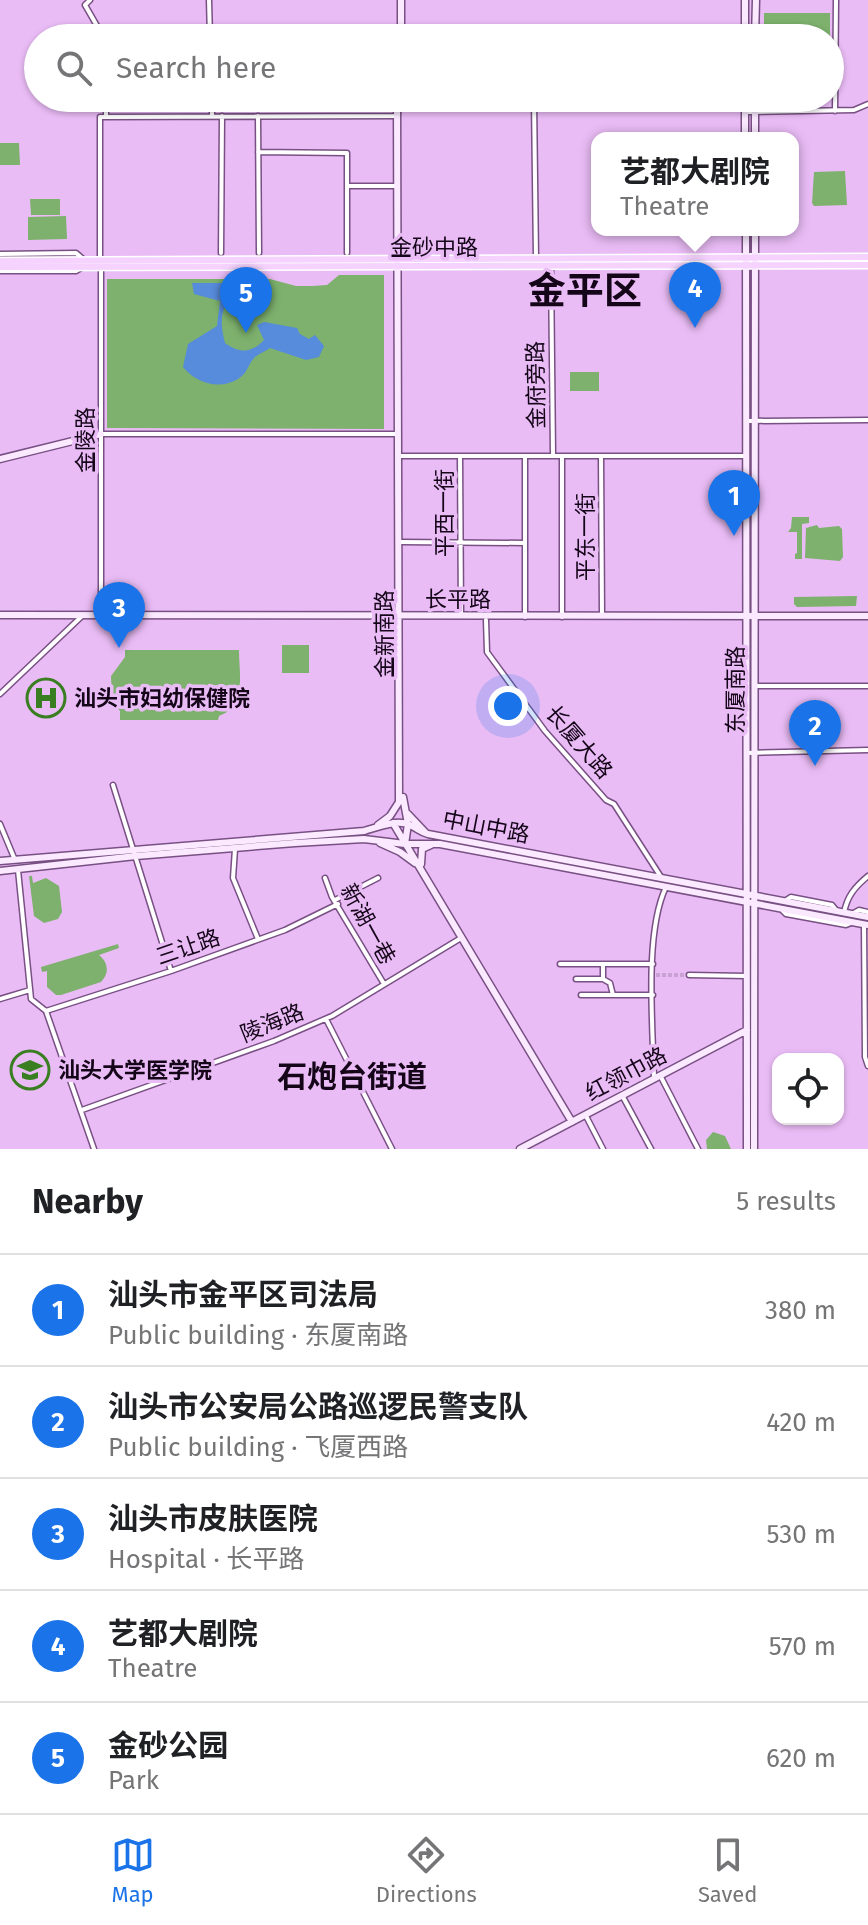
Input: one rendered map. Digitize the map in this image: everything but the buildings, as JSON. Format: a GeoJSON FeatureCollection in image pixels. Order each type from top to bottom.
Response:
{"type":"FeatureCollection","features":[{"type":"Feature","properties":{"kind":"main road","name":"金砂中路"},"geometry":{"type":"LineString","coordinates":[[0,261],[868,257]]}},
{"type":"Feature","properties":{"kind":"main road","name":"金砂中路"},"geometry":{"type":"LineString","coordinates":[[398,261],[551,266],[868,265]]}},
{"type":"Feature","properties":{"kind":"main road","name":"金砂中路"},"geometry":{"type":"LineString","coordinates":[[0,269],[84,262]]}},
{"type":"Feature","properties":{"kind":"street"},"geometry":{"type":"LineString","coordinates":[[90,0],[85,5],[96,24]]}},
{"type":"Feature","properties":{"kind":"street"},"geometry":{"type":"LineString","coordinates":[[209,0],[210,24]]}},
{"type":"Feature","properties":{"kind":"street"},"geometry":{"type":"LineString","coordinates":[[399,0],[399,24]]}},
{"type":"Feature","properties":{"kind":"street"},"geometry":{"type":"LineString","coordinates":[[745,0],[745,24]]}},
{"type":"Feature","properties":{"kind":"street"},"geometry":{"type":"LineString","coordinates":[[755,24],[756,0]]}},
{"type":"Feature","properties":{"kind":"street"},"geometry":{"type":"LineString","coordinates":[[836,0],[836,24]]}},
{"type":"Feature","properties":{"kind":"street"},"geometry":{"type":"LineString","coordinates":[[844,111],[868,104]]}},
{"type":"Feature","properties":{"kind":"street","name":"金陵路"},"geometry":{"type":"LineString","coordinates":[[101,615],[100,117],[106,117],[106,112]]}},
{"type":"Feature","properties":{"kind":"street","name":"金新南路"},"geometry":{"type":"LineString","coordinates":[[398,112],[400,618]]}},
{"type":"Feature","properties":{"kind":"street","name":"金新南路"},"geometry":{"type":"LineString","coordinates":[[400,112],[397,434],[401,802],[408,824],[405,844]]}},
{"type":"Feature","properties":{"kind":"street"},"geometry":{"type":"LineString","coordinates":[[534,112],[536,258]]}},
{"type":"Feature","properties":{"kind":"street"},"geometry":{"type":"LineString","coordinates":[[745,132],[745,112],[755,112],[755,132]]}},
{"type":"Feature","properties":{"kind":"street"},"geometry":{"type":"LineString","coordinates":[[221,253],[222,116]]}},
{"type":"Feature","properties":{"kind":"street"},"geometry":{"type":"LineString","coordinates":[[258,116],[259,253]]}},
{"type":"Feature","properties":{"kind":"street"},"geometry":{"type":"LineString","coordinates":[[106,117],[397,116]]}},
{"type":"Feature","properties":{"kind":"street"},"geometry":{"type":"LineString","coordinates":[[258,152],[347,153],[347,253]]}},
{"type":"Feature","properties":{"kind":"street"},"geometry":{"type":"LineString","coordinates":[[347,186],[397,186]]}},
{"type":"Feature","properties":{"kind":"street","name":"东厦南路"},"geometry":{"type":"LineString","coordinates":[[746,236],[752,421],[756,456],[749,618],[753,686],[746,898],[747,1149]]}},
{"type":"Feature","properties":{"kind":"street","name":"东厦南路"},"geometry":{"type":"LineString","coordinates":[[754,1149],[756,900],[750,753],[747,456],[752,421],[755,236]]}},
{"type":"Feature","properties":{"kind":"street"},"geometry":{"type":"LineString","coordinates":[[0,254],[76,253],[84,262]]}},
{"type":"Feature","properties":{"kind":"street","name":"金府旁路"},"geometry":{"type":"LineString","coordinates":[[551,266],[553,456]]}},
{"type":"Feature","properties":{"kind":"street"},"geometry":{"type":"LineString","coordinates":[[752,421],[868,420]]}},
{"type":"Feature","properties":{"kind":"street"},"geometry":{"type":"LineString","coordinates":[[0,459],[101,434],[397,434]]}},
{"type":"Feature","properties":{"kind":"street"},"geometry":{"type":"LineString","coordinates":[[401,456],[756,456]]}},
{"type":"Feature","properties":{"kind":"street","name":"平西一街"},"geometry":{"type":"LineString","coordinates":[[460,456],[461,617]]}},
{"type":"Feature","properties":{"kind":"street"},"geometry":{"type":"LineString","coordinates":[[525,456],[525,617]]}},
{"type":"Feature","properties":{"kind":"street"},"geometry":{"type":"LineString","coordinates":[[562,456],[562,617]]}},
{"type":"Feature","properties":{"kind":"street","name":"平东一街"},"geometry":{"type":"LineString","coordinates":[[601,456],[602,617]]}},
{"type":"Feature","properties":{"kind":"street"},"geometry":{"type":"LineString","coordinates":[[401,542],[525,543]]}},
{"type":"Feature","properties":{"kind":"street","name":"长平路"},"geometry":{"type":"LineString","coordinates":[[0,617],[101,615],[486,620],[868,617]]}},
{"type":"Feature","properties":{"kind":"street","name":"长平路"},"geometry":{"type":"LineString","coordinates":[[0,617],[749,618]]}},
{"type":"Feature","properties":{"kind":"street"},"geometry":{"type":"LineString","coordinates":[[0,694],[81,617]]}},
{"type":"Feature","properties":{"kind":"street","name":"长厦大路"},"geometry":{"type":"LineString","coordinates":[[486,620],[487,652],[545,731],[606,800],[614,804],[664,883]]}},
{"type":"Feature","properties":{"kind":"street"},"geometry":{"type":"LineString","coordinates":[[753,686],[868,686]]}},
{"type":"Feature","properties":{"kind":"street"},"geometry":{"type":"LineString","coordinates":[[750,753],[868,750]]}},
{"type":"Feature","properties":{"kind":"street"},"geometry":{"type":"LineString","coordinates":[[113,785],[171,971]]}},
{"type":"Feature","properties":{"kind":"street"},"geometry":{"type":"LineString","coordinates":[[401,802],[393,823],[572,1122]]}},
{"type":"Feature","properties":{"kind":"street"},"geometry":{"type":"LineString","coordinates":[[401,802],[428,834]]}},
{"type":"Feature","properties":{"kind":"street"},"geometry":{"type":"LineString","coordinates":[[364,835],[382,823],[401,802]]}},
{"type":"Feature","properties":{"kind":"street","name":"中山中路"},"geometry":{"type":"LineString","coordinates":[[0,871],[135,852],[235,849],[364,835],[393,823],[408,824],[428,834],[664,883]]}},
{"type":"Feature","properties":{"kind":"street"},"geometry":{"type":"LineString","coordinates":[[0,824],[15,860]]}},
{"type":"Feature","properties":{"kind":"street"},"geometry":{"type":"LineString","coordinates":[[364,835],[392,848],[422,868]]}},
{"type":"Feature","properties":{"kind":"street","name":"中山中路"},"geometry":{"type":"LineString","coordinates":[[0,861],[364,835],[405,844],[440,844],[867,919]]}},
{"type":"Feature","properties":{"kind":"street"},"geometry":{"type":"LineString","coordinates":[[422,868],[422,849],[440,844]]}},
{"type":"Feature","properties":{"kind":"street"},"geometry":{"type":"LineString","coordinates":[[235,849],[233,878],[258,939]]}},
{"type":"Feature","properties":{"kind":"street"},"geometry":{"type":"LineString","coordinates":[[18,870],[31,999],[46,1011],[94,1149]]}},
{"type":"Feature","properties":{"kind":"street"},"geometry":{"type":"LineString","coordinates":[[868,876],[854,888],[846,902],[846,916],[859,910],[867,919],[865,1057],[868,1066]]}},
{"type":"Feature","properties":{"kind":"street","name":"新湖一巷"},"geometry":{"type":"LineString","coordinates":[[325,878],[384,984]]}},
{"type":"Feature","properties":{"kind":"street","name":"三让路"},"geometry":{"type":"LineString","coordinates":[[46,1011],[258,939],[378,878]]}},
{"type":"Feature","properties":{"kind":"street"},"geometry":{"type":"LineString","coordinates":[[664,883],[656,923],[653,964],[657,1079],[698,1149]]}},
{"type":"Feature","properties":{"kind":"street","name":"中山中路"},"geometry":{"type":"LineString","coordinates":[[783,905],[846,916]]}},
{"type":"Feature","properties":{"kind":"street","name":"陵海路"},"geometry":{"type":"LineString","coordinates":[[82,1110],[274,1041],[326,1019],[461,938]]}},
{"type":"Feature","properties":{"kind":"street"},"geometry":{"type":"LineString","coordinates":[[560,964],[653,964]]}},
{"type":"Feature","properties":{"kind":"street"},"geometry":{"type":"LineString","coordinates":[[603,964],[603,979]]}},
{"type":"Feature","properties":{"kind":"street"},"geometry":{"type":"LineString","coordinates":[[689,975],[747,976]]}},
{"type":"Feature","properties":{"kind":"street"},"geometry":{"type":"LineString","coordinates":[[576,979],[603,979],[610,983],[613,995]]}},
{"type":"Feature","properties":{"kind":"street"},"geometry":{"type":"LineString","coordinates":[[0,999],[30,990]]}},
{"type":"Feature","properties":{"kind":"street"},"geometry":{"type":"LineString","coordinates":[[581,995],[653,995]]}},
{"type":"Feature","properties":{"kind":"street"},"geometry":{"type":"LineString","coordinates":[[326,1019],[392,1149]]}},
{"type":"Feature","properties":{"kind":"street","name":"红领巾路"},"geometry":{"type":"LineString","coordinates":[[520,1149],[747,1030]]}},
{"type":"Feature","properties":{"kind":"street"},"geometry":{"type":"LineString","coordinates":[[623,1097],[651,1149]]}},
{"type":"Feature","properties":{"kind":"street"},"geometry":{"type":"LineString","coordinates":[[586,1116],[603,1149]]}},
{"type":"Feature","properties":{"kind":"green space"},"geometry":{"type":"Polygon","coordinates":[[[764,13],[830,13],[830,24],[764,24],[764,13]]]}},
{"type":"Feature","properties":{"kind":"green space"},"geometry":{"type":"Polygon","coordinates":[[[0,143],[19,143],[20,165],[0,165],[0,143]]]}},
{"type":"Feature","properties":{"kind":"green space"},"geometry":{"type":"Polygon","coordinates":[[[845,171],[847,205],[814,206],[814,172],[845,171]]]}},
{"type":"Feature","properties":{"kind":"green space"},"geometry":{"type":"Polygon","coordinates":[[[30,199],[60,199],[60,215],[31,215],[30,199]]]}},
{"type":"Feature","properties":{"kind":"green space"},"geometry":{"type":"Polygon","coordinates":[[[66,216],[67,239],[28,240],[28,217],[66,216]]]}},
{"type":"Feature","properties":{"kind":"green space"},"geometry":{"type":"Polygon","coordinates":[[[339,275],[384,275],[384,429],[107,428],[107,279],[270,279],[296,286],[312,286],[327,285],[339,275]]]}},
{"type":"Feature","properties":{"kind":"green space"},"geometry":{"type":"Polygon","coordinates":[[[570,372],[599,372],[599,391],[570,391],[570,372]]]}},
{"type":"Feature","properties":{"kind":"green space"},"geometry":{"type":"Polygon","coordinates":[[[792,517],[809,517],[809,523],[802,524],[802,559],[795,559],[797,532],[788,532],[792,517]]]}},
{"type":"Feature","properties":{"kind":"green space"},"geometry":{"type":"Polygon","coordinates":[[[817,525],[819,528],[839,526],[842,529],[843,557],[840,561],[805,558],[806,528],[817,525]]]}},
{"type":"Feature","properties":{"kind":"green space"},"geometry":{"type":"Polygon","coordinates":[[[857,596],[856,606],[797,607],[794,604],[794,597],[857,596]]]}},
{"type":"Feature","properties":{"kind":"green space"},"geometry":{"type":"Polygon","coordinates":[[[282,645],[309,645],[309,673],[282,673],[282,645]]]}},
{"type":"Feature","properties":{"kind":"green space"},"geometry":{"type":"Polygon","coordinates":[[[125,650],[239,650],[238,697],[218,720],[120,720],[120,711],[112,702],[111,676],[125,657],[125,650]]]}},
{"type":"Feature","properties":{"kind":"green space"},"geometry":{"type":"Polygon","coordinates":[[[29,876],[32,876],[33,883],[46,878],[59,886],[62,912],[58,919],[44,923],[34,916],[29,876]]]}},
{"type":"Feature","properties":{"kind":"green space"},"geometry":{"type":"Polygon","coordinates":[[[118,944],[119,948],[99,955],[107,968],[101,982],[61,995],[56,995],[47,987],[47,971],[42,972],[41,967],[118,944]]]}},
{"type":"Feature","properties":{"kind":"green space"},"geometry":{"type":"Polygon","coordinates":[[[713,1132],[725,1136],[731,1149],[707,1149],[706,1140],[713,1132]]]}},
{"type":"Feature","properties":{"kind":"water"},"geometry":{"type":"Polygon","coordinates":[[[192,283],[234,283],[222,321],[225,343],[230,347],[250,350],[259,344],[264,340],[257,325],[264,322],[297,328],[309,339],[315,335],[324,346],[319,357],[306,360],[270,348],[254,358],[237,380],[212,384],[196,378],[183,367],[188,344],[217,326],[220,301],[194,294],[192,283]]]}},
{"type":"Feature","properties":{"kind":"tunnel"},"geometry":{"type":"LineString","coordinates":[[656,975],[689,975]]}},
{"type":"Feature","properties":{"kind":"place","name":"艺都大剧院"},"geometry":{"type":"Point","coordinates":[695,328]}},
{"type":"Feature","properties":{"kind":"place","name":"金砂公园"},"geometry":{"type":"Point","coordinates":[246,333]}},
{"type":"Feature","properties":{"kind":"place","name":"汕头市金平区司法局"},"geometry":{"type":"Point","coordinates":[734,536]}},
{"type":"Feature","properties":{"kind":"place","name":"汕头市皮肤医院"},"geometry":{"type":"Point","coordinates":[119,648]}},
{"type":"Feature","properties":{"kind":"place","name":"汕头市妇幼保健院"},"geometry":{"type":"Point","coordinates":[46,698]}},
{"type":"Feature","properties":{"kind":"place","name":"汕头市公安局公路巡逻民警支队"},"geometry":{"type":"Point","coordinates":[815,766]}},
{"type":"Feature","properties":{"kind":"place","name":"汕头大学医学院"},"geometry":{"type":"Point","coordinates":[30,1070]}},
{"type":"Feature","properties":{"kind":"district","name":"金平区"},"geometry":{"type":"Point","coordinates":[585,291]}},
{"type":"Feature","properties":{"kind":"district","name":"石炮台街道"},"geometry":{"type":"Point","coordinates":[352,1077]}}]}
